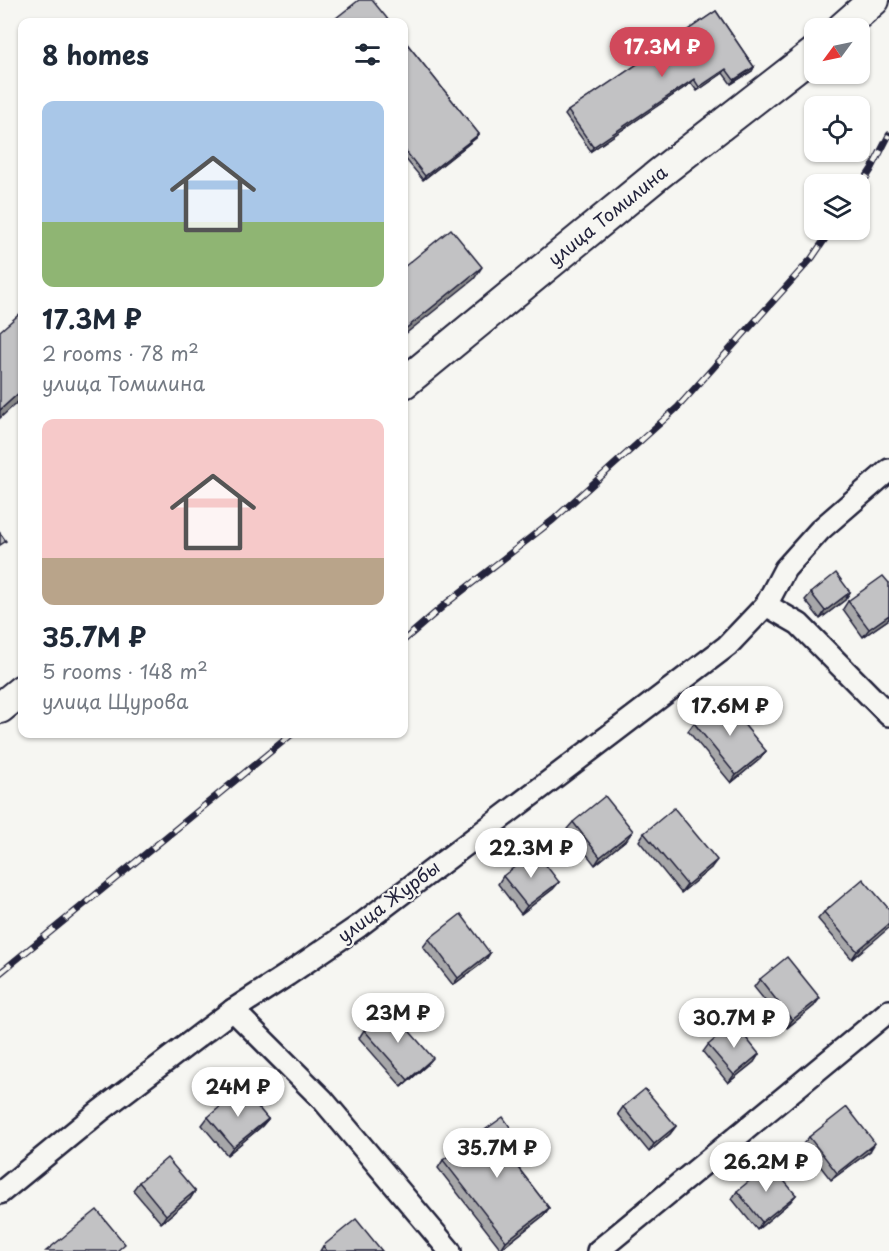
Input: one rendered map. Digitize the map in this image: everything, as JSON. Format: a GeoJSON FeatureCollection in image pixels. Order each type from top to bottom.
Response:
{"type":"FeatureCollection","features":[{"type":"Feature","properties":{"kind":"street"},"geometry":{"type":"LineString","coordinates":[[853,18],[874,0]]}},
{"type":"Feature","properties":{"kind":"street","name":"улица Томилина"},"geometry":{"type":"LineString","coordinates":[[408,380],[660,173],[804,60]]}},
{"type":"Feature","properties":{"kind":"street","name":"улица Журбы"},"geometry":{"type":"LineString","coordinates":[[0,1192],[100,1111],[232,1010],[359,926],[727,646],[766,605],[785,569],[819,530],[889,470]]}},
{"type":"Feature","properties":{"kind":"street"},"geometry":{"type":"LineString","coordinates":[[766,605],[800,624],[889,715]]}},
{"type":"Feature","properties":{"kind":"street"},"geometry":{"type":"LineString","coordinates":[[0,708],[18,693]]}},
{"type":"Feature","properties":{"kind":"street"},"geometry":{"type":"LineString","coordinates":[[232,1010],[323,1100],[450,1251]]}},
{"type":"Feature","properties":{"kind":"street"},"geometry":{"type":"LineString","coordinates":[[598,1251],[889,1011]]}},
{"type":"Feature","properties":{"kind":"building"},"geometry":{"type":"Polygon","coordinates":[[[359,0],[372,0],[387,18],[336,18],[359,0]]]}},
{"type":"Feature","properties":{"kind":"building"},"geometry":{"type":"Polygon","coordinates":[[[716,11],[754,67],[734,80],[726,69],[699,87],[694,79],[593,147],[568,111],[716,11]]]}},
{"type":"Feature","properties":{"kind":"building"},"geometry":{"type":"Polygon","coordinates":[[[408,45],[479,134],[425,176],[408,154],[408,45]]]}},
{"type":"Feature","properties":{"kind":"building"},"geometry":{"type":"Polygon","coordinates":[[[451,229],[482,267],[408,327],[408,264],[451,229]]]}},
{"type":"Feature","properties":{"kind":"building"},"geometry":{"type":"Polygon","coordinates":[[[18,315],[18,394],[0,410],[0,331],[18,315]]]}},
{"type":"Feature","properties":{"kind":"building"},"geometry":{"type":"Polygon","coordinates":[[[0,533],[6,541],[0,545],[0,533]]]}},
{"type":"Feature","properties":{"kind":"building"},"geometry":{"type":"Polygon","coordinates":[[[836,573],[850,592],[825,611],[811,593],[836,573]]]}},
{"type":"Feature","properties":{"kind":"building"},"geometry":{"type":"Polygon","coordinates":[[[883,576],[889,583],[889,615],[869,629],[848,601],[883,576]]]}},
{"type":"Feature","properties":{"kind":"building"},"geometry":{"type":"Polygon","coordinates":[[[723,699],[766,751],[736,775],[694,723],[723,699]]]}},
{"type":"Feature","properties":{"kind":"building"},"geometry":{"type":"Polygon","coordinates":[[[605,796],[633,831],[600,857],[573,822],[605,796]]]}},
{"type":"Feature","properties":{"kind":"building"},"geometry":{"type":"Polygon","coordinates":[[[674,808],[717,860],[687,885],[644,833],[674,808]]]}},
{"type":"Feature","properties":{"kind":"building"},"geometry":{"type":"Polygon","coordinates":[[[535,851],[559,882],[527,906],[503,876],[535,851]]]}},
{"type":"Feature","properties":{"kind":"building"},"geometry":{"type":"Polygon","coordinates":[[[863,879],[889,909],[889,924],[857,951],[824,912],[863,879]]]}},
{"type":"Feature","properties":{"kind":"building"},"geometry":{"type":"Polygon","coordinates":[[[461,914],[490,953],[458,978],[429,939],[461,914]]]}},
{"type":"Feature","properties":{"kind":"building"},"geometry":{"type":"Polygon","coordinates":[[[787,957],[820,998],[792,1020],[760,979],[787,957]]]}},
{"type":"Feature","properties":{"kind":"building"},"geometry":{"type":"Polygon","coordinates":[[[389,1008],[433,1058],[408,1080],[364,1030],[389,1008]]]}},
{"type":"Feature","properties":{"kind":"building"},"geometry":{"type":"Polygon","coordinates":[[[734,1023],[759,1054],[734,1075],[708,1045],[734,1023]]]}},
{"type":"Feature","properties":{"kind":"building"},"geometry":{"type":"Polygon","coordinates":[[[242,1088],[268,1119],[233,1147],[208,1117],[242,1088]]]}},
{"type":"Feature","properties":{"kind":"building"},"geometry":{"type":"Polygon","coordinates":[[[645,1089],[676,1126],[654,1144],[623,1107],[645,1089]]]}},
{"type":"Feature","properties":{"kind":"building"},"geometry":{"type":"Polygon","coordinates":[[[847,1107],[875,1143],[837,1173],[809,1137],[847,1107]]]}},
{"type":"Feature","properties":{"kind":"building"},"geometry":{"type":"Polygon","coordinates":[[[503,1117],[522,1144],[508,1155],[549,1208],[506,1241],[443,1160],[503,1117]]]}},
{"type":"Feature","properties":{"kind":"building"},"geometry":{"type":"Polygon","coordinates":[[[167,1158],[195,1191],[166,1215],[139,1182],[167,1158]]]}},
{"type":"Feature","properties":{"kind":"building"},"geometry":{"type":"Polygon","coordinates":[[[770,1164],[796,1195],[762,1222],[737,1191],[770,1164]]]}},
{"type":"Feature","properties":{"kind":"building"},"geometry":{"type":"Polygon","coordinates":[[[97,1210],[125,1244],[117,1251],[46,1251],[97,1210]]]}},
{"type":"Feature","properties":{"kind":"building"},"geometry":{"type":"Polygon","coordinates":[[[356,1219],[382,1251],[327,1251],[323,1246],[356,1219]]]}},
{"type":"Feature","properties":{"kind":"railway"},"geometry":{"type":"LineString","coordinates":[[868,174],[889,135]]}},
{"type":"Feature","properties":{"kind":"railway"},"geometry":{"type":"LineString","coordinates":[[408,637],[448,602],[553,520],[678,407],[812,258],[824,240]]}},
{"type":"Feature","properties":{"kind":"railway"},"geometry":{"type":"LineString","coordinates":[[0,973],[287,738]]}}]}
